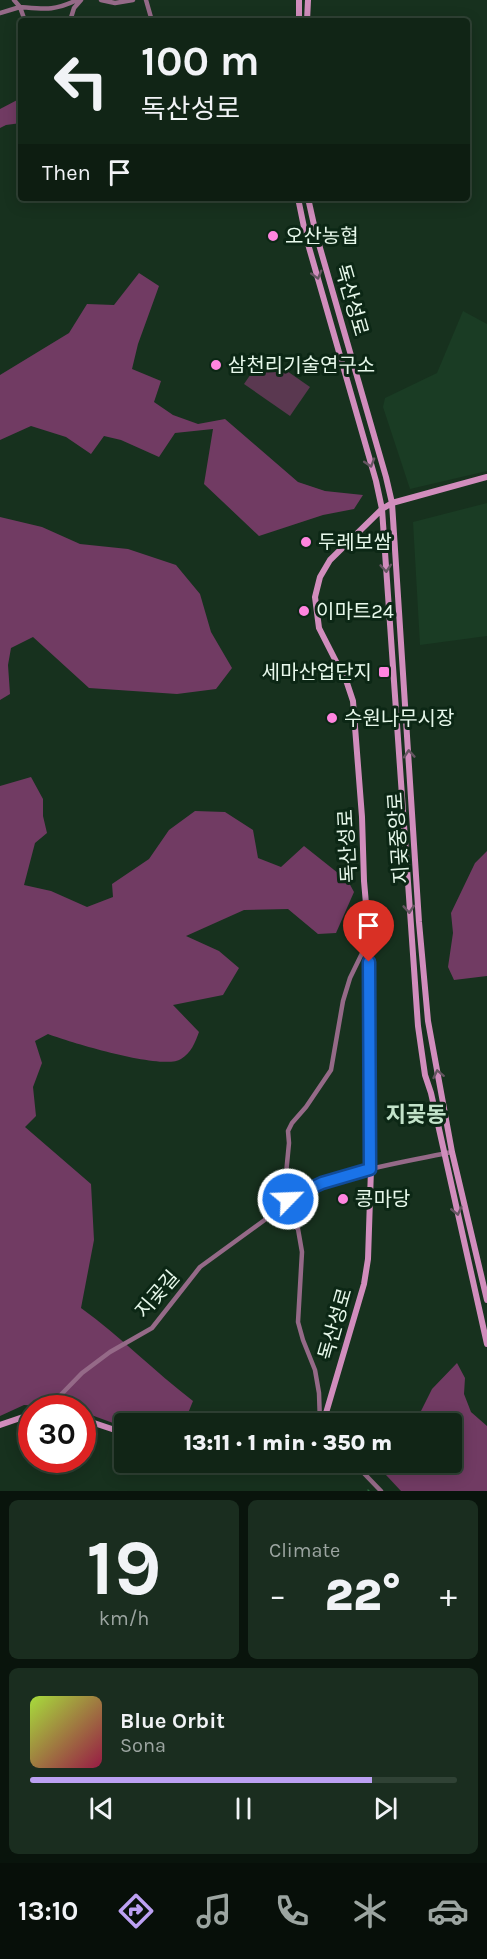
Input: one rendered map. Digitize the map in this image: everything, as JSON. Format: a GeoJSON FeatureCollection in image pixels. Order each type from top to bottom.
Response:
{"type":"FeatureCollection","features":[{"type":"Feature","properties":{"kind":"street"},"geometry":{"type":"LineString","coordinates":[[14,0],[21,7],[24,18]]}},
{"type":"Feature","properties":{"kind":"street"},"geometry":{"type":"LineString","coordinates":[[0,13],[21,7],[47,10],[79,0]]}},
{"type":"Feature","properties":{"kind":"street"},"geometry":{"type":"LineString","coordinates":[[71,18],[79,0]]}},
{"type":"Feature","properties":{"kind":"street"},"geometry":{"type":"LineString","coordinates":[[101,0],[116,3],[133,0]]}},
{"type":"Feature","properties":{"kind":"street"},"geometry":{"type":"LineString","coordinates":[[146,0],[151,18]]}},
{"type":"Feature","properties":{"kind":"street"},"geometry":{"type":"LineString","coordinates":[[299,0],[299,18]]}},
{"type":"Feature","properties":{"kind":"street"},"geometry":{"type":"LineString","coordinates":[[307,18],[308,0]]}},
{"type":"Feature","properties":{"kind":"street","name":"독산성로"},"geometry":{"type":"LineString","coordinates":[[299,201],[306,237],[382,509]]}},
{"type":"Feature","properties":{"kind":"street","name":"독산성로"},"geometry":{"type":"LineString","coordinates":[[309,201],[392,503],[382,509],[330,560],[320,577],[315,597],[319,628],[347,683],[353,701],[369,938],[368,1259],[364,1284],[326,1413]]}},
{"type":"Feature","properties":{"kind":"street"},"geometry":{"type":"LineString","coordinates":[[392,503],[487,477]]}},
{"type":"Feature","properties":{"kind":"street","name":"지곶중앙로"},"geometry":{"type":"LineString","coordinates":[[392,503],[419,922],[428,1022],[452,1152],[487,1300]]}},
{"type":"Feature","properties":{"kind":"street","name":"지곶중앙로"},"geometry":{"type":"LineString","coordinates":[[382,509],[418,1026],[425,1075],[431,1092],[487,1344]]}},
{"type":"Feature","properties":{"kind":"street"},"geometry":{"type":"LineString","coordinates":[[288,1199],[286,1174],[288,1131],[331,1070],[343,1001],[350,978],[369,938]]}},
{"type":"Feature","properties":{"kind":"street","name":"지곶길"},"geometry":{"type":"LineString","coordinates":[[61,1395],[82,1373],[110,1352],[152,1328],[200,1268],[281,1208],[288,1199],[322,1183],[370,1169],[452,1152]]}},
{"type":"Feature","properties":{"kind":"street","name":"독산성로"},"geometry":{"type":"LineString","coordinates":[[281,1208],[290,1223],[298,1229],[302,1252],[298,1322],[315,1370],[320,1413]]}},
{"type":"Feature","properties":{"kind":"street"},"geometry":{"type":"LineString","coordinates":[[0,1425],[18,1419]]}},
{"type":"Feature","properties":{"kind":"street"},"geometry":{"type":"LineString","coordinates":[[96,1424],[114,1430]]}},
{"type":"Feature","properties":{"kind":"street"},"geometry":{"type":"LineString","coordinates":[[364,1473],[381,1491]]}},
{"type":"Feature","properties":{"kind":"shaded area"},"geometry":{"type":"Polygon","coordinates":[[[18,100],[18,123],[0,128],[0,109],[18,100]]]}},
{"type":"Feature","properties":{"kind":"shaded area"},"geometry":{"type":"Polygon","coordinates":[[[139,273],[159,286],[138,344],[132,369],[161,381],[154,402],[173,415],[198,424],[225,419],[298,482],[325,491],[363,495],[354,509],[323,515],[259,536],[204,484],[213,429],[175,433],[159,457],[121,440],[104,436],[91,454],[66,437],[31,426],[0,440],[0,375],[69,333],[87,304],[114,305],[139,273]]]}},
{"type":"Feature","properties":{"kind":"shaded area"},"geometry":{"type":"Polygon","coordinates":[[[463,311],[487,324],[487,471],[410,489],[383,407],[385,398],[437,373],[463,311]]]}},
{"type":"Feature","properties":{"kind":"shaded area"},"geometry":{"type":"Polygon","coordinates":[[[264,355],[310,387],[290,416],[244,384],[264,355]]]}},
{"type":"Feature","properties":{"kind":"shaded area"},"geometry":{"type":"Polygon","coordinates":[[[487,503],[487,636],[420,645],[413,522],[487,503]]]}},
{"type":"Feature","properties":{"kind":"shaded area"},"geometry":{"type":"Polygon","coordinates":[[[0,517],[42,527],[80,544],[128,549],[176,565],[200,594],[211,632],[232,668],[216,689],[177,694],[89,688],[33,637],[11,648],[8,665],[10,694],[0,700],[0,517]]]}},
{"type":"Feature","properties":{"kind":"shaded area"},"geometry":{"type":"Polygon","coordinates":[[[31,777],[43,799],[43,816],[47,833],[35,843],[24,885],[51,891],[87,907],[113,897],[112,884],[149,859],[169,830],[195,811],[225,812],[253,830],[258,858],[281,867],[304,846],[348,881],[354,892],[336,933],[318,934],[288,909],[244,910],[186,936],[219,951],[239,968],[223,995],[173,1005],[199,1032],[190,1051],[181,1059],[171,1062],[137,1058],[95,1049],[48,1034],[35,1041],[42,1063],[33,1087],[36,1116],[25,1127],[91,1184],[94,1240],[81,1308],[193,1401],[188,1413],[114,1413],[114,1423],[96,1417],[96,1395],[18,1395],[18,1408],[0,1416],[0,786],[31,777]]]}},
{"type":"Feature","properties":{"kind":"shaded area"},"geometry":{"type":"Polygon","coordinates":[[[487,851],[487,976],[454,980],[448,967],[453,933],[451,913],[475,863],[487,851]]]}},
{"type":"Feature","properties":{"kind":"shaded area"},"geometry":{"type":"Polygon","coordinates":[[[457,1363],[465,1378],[464,1394],[471,1412],[487,1426],[487,1491],[401,1491],[386,1475],[388,1473],[462,1473],[462,1413],[420,1413],[432,1389],[457,1363]]]}},
{"type":"Feature","properties":{"kind":"place","name":"오산농협"},"geometry":{"type":"Point","coordinates":[273,236]}},
{"type":"Feature","properties":{"kind":"place","name":"삼천리기술연구소"},"geometry":{"type":"Point","coordinates":[216,365]}},
{"type":"Feature","properties":{"kind":"place","name":"두레보쌈"},"geometry":{"type":"Point","coordinates":[306,542]}},
{"type":"Feature","properties":{"kind":"place","name":"이마트24"},"geometry":{"type":"Point","coordinates":[304,611]}},
{"type":"Feature","properties":{"kind":"place","name":"세마산업단지"},"geometry":{"type":"Point","coordinates":[384,672]}},
{"type":"Feature","properties":{"kind":"place","name":"수원나무시장"},"geometry":{"type":"Point","coordinates":[332,718]}},
{"type":"Feature","properties":{"kind":"place","name":"콩마당"},"geometry":{"type":"Point","coordinates":[343,1199]}},
{"type":"Feature","properties":{"kind":"district","name":"지곶동"},"geometry":{"type":"Point","coordinates":[416,1114]}},
{"type":"Feature","properties":{"kind":"route"},"geometry":{"type":"LineString","coordinates":[[288,1199],[322,1183],[370,1169],[369,962]]}}]}
